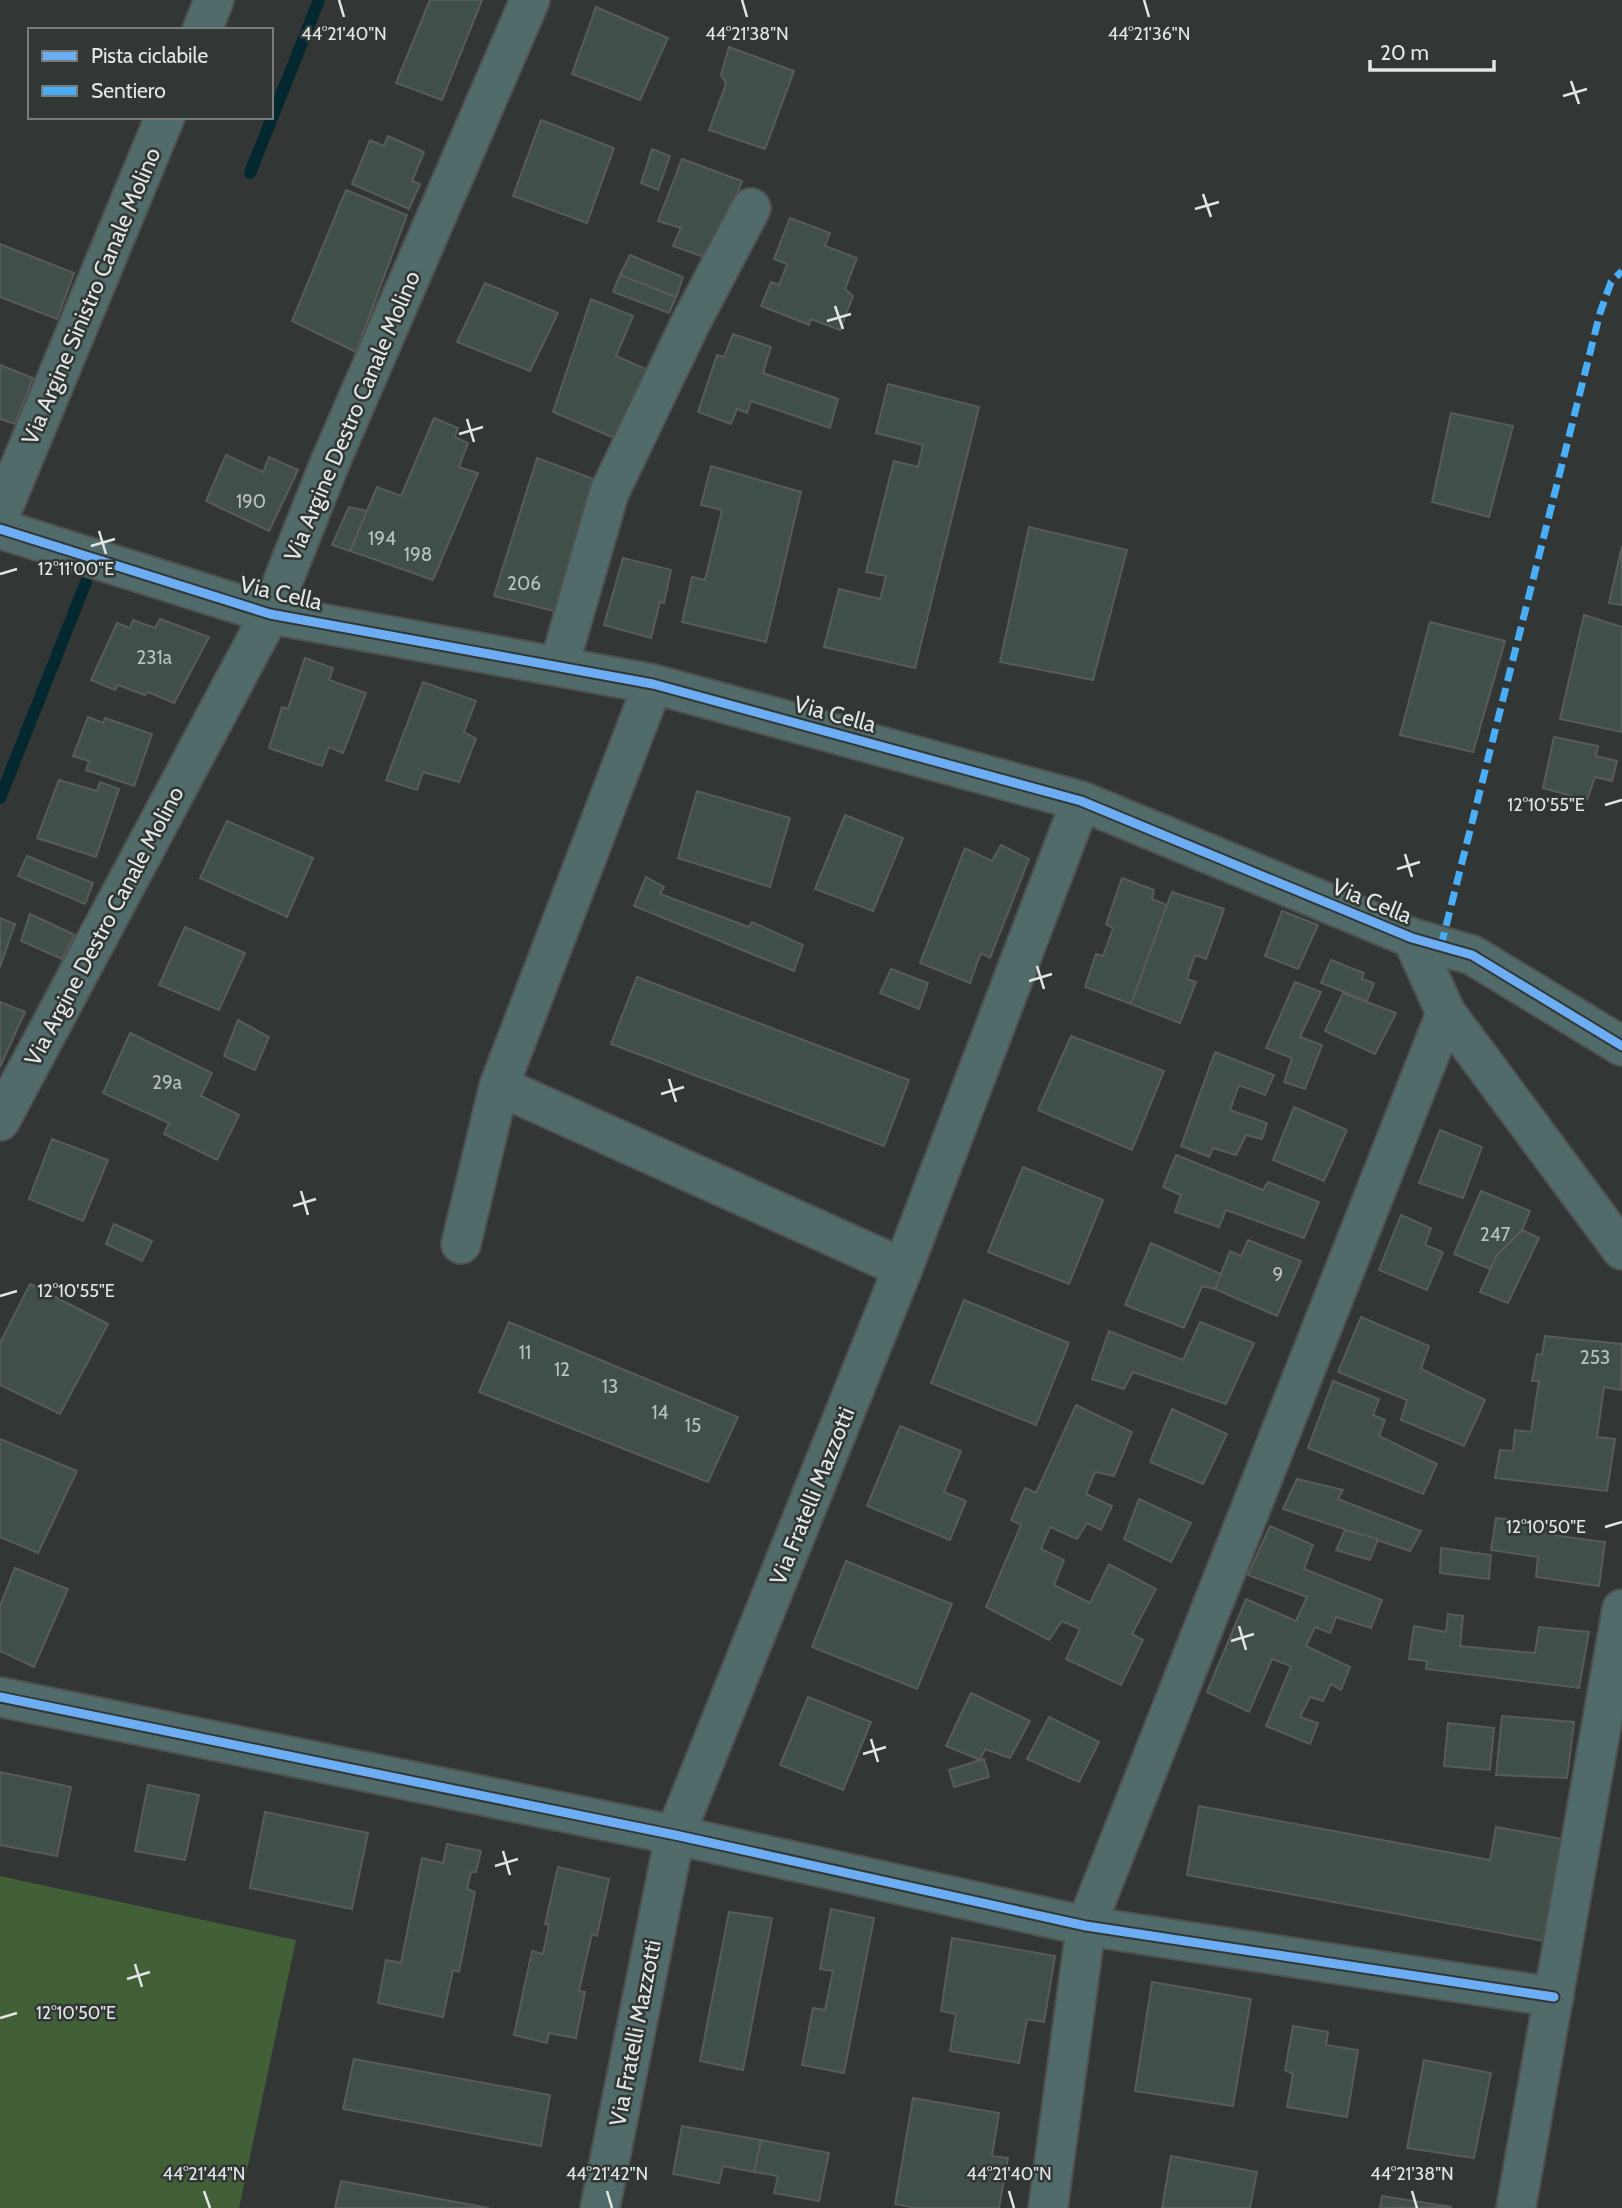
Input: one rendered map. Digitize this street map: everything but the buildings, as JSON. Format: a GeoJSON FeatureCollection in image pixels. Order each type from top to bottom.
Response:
{"type":"FeatureCollection","features":[{"type":"Feature","properties":{"kind":"street"},"geometry":{"type":"LineString","coordinates":[[203,28],[214,0]]}},
{"type":"Feature","properties":{"kind":"street","name":"Via Argine Destro Canale Molino"},"geometry":{"type":"LineString","coordinates":[[0,1121],[270,614],[329,465],[530,0]]}},
{"type":"Feature","properties":{"kind":"street","name":"Via Argine Sinistro Canale Molino"},"geometry":{"type":"LineString","coordinates":[[0,514],[164,119]]}},
{"type":"Feature","properties":{"kind":"street"},"geometry":{"type":"LineString","coordinates":[[559,666],[609,493],[690,324],[751,208]]}},
{"type":"Feature","properties":{"kind":"street","name":"Via Cella"},"geometry":{"type":"LineString","coordinates":[[0,530],[270,614],[653,684],[1081,801],[1412,938],[1472,955],[1622,1046]]}},
{"type":"Feature","properties":{"kind":"street"},"geometry":{"type":"LineString","coordinates":[[461,1244],[499,1086],[653,684]]}},
{"type":"Feature","properties":{"kind":"street","name":"Via Fratelli Mazzotti"},"geometry":{"type":"LineString","coordinates":[[600,2208],[675,1835],[903,1268],[1081,801]]}},
{"type":"Feature","properties":{"kind":"street"},"geometry":{"type":"LineString","coordinates":[[1412,938],[1446,1013],[1622,1250]]}},
{"type":"Feature","properties":{"kind":"street"},"geometry":{"type":"LineString","coordinates":[[1048,2208],[1086,1926],[1446,1013]]}},
{"type":"Feature","properties":{"kind":"street"},"geometry":{"type":"LineString","coordinates":[[499,1086],[903,1268]]}},
{"type":"Feature","properties":{"kind":"street"},"geometry":{"type":"LineString","coordinates":[[1516,2208],[1622,1609]]}},
{"type":"Feature","properties":{"kind":"street"},"geometry":{"type":"LineString","coordinates":[[0,1697],[675,1835],[1086,1926],[1554,1997]]}},
{"type":"Feature","properties":{"kind":"green space"},"geometry":{"type":"Polygon","coordinates":[[[0,1876],[296,1940],[239,2208],[0,2208],[0,1876]]]}},
{"type":"Feature","properties":{"kind":"waterway"},"geometry":{"type":"LineString","coordinates":[[273,115],[319,0]]}},
{"type":"Feature","properties":{"kind":"waterway"},"geometry":{"type":"LineString","coordinates":[[250,173],[272,119]]}},
{"type":"Feature","properties":{"kind":"waterway"},"geometry":{"type":"LineString","coordinates":[[0,798],[86,582]]}},
{"type":"Feature","properties":{"kind":"marked path"},"geometry":{"type":"LineString","coordinates":[[1441,946],[1600,313],[1611,282],[1622,271]]}},
{"type":"Feature","properties":{"kind":"cycle path"},"geometry":{"type":"LineString","coordinates":[[0,529],[270,614],[653,684],[1081,801],[1412,938],[1472,955],[1622,1046]]}},
{"type":"Feature","properties":{"kind":"cycle path"},"geometry":{"type":"LineString","coordinates":[[0,1697],[675,1835],[1086,1926],[1554,1997]]}}]}
